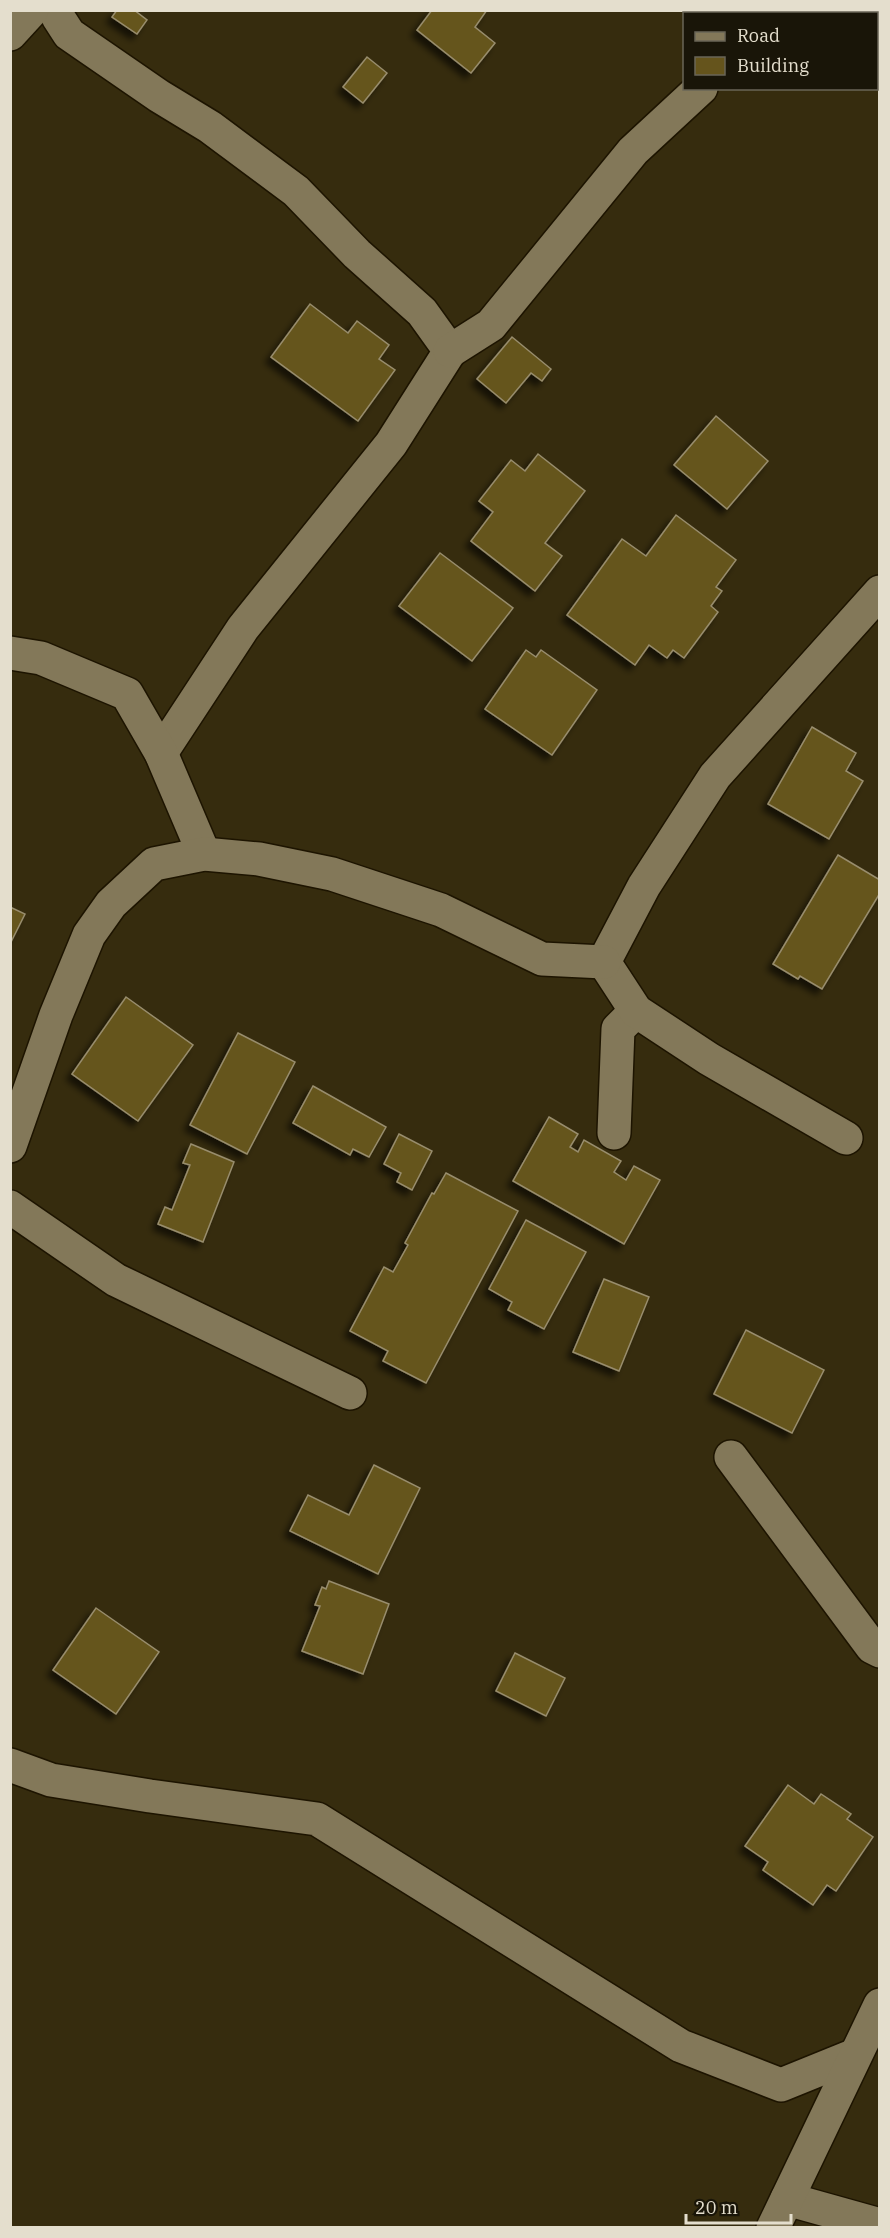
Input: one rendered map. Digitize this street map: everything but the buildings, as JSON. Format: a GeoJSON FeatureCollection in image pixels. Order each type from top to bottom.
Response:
{"type":"FeatureCollection","features":[{"type":"Feature","properties":{"kind":"street"},"geometry":{"type":"LineString","coordinates":[[10,34],[32,10]]}},
{"type":"Feature","properties":{"kind":"street"},"geometry":{"type":"LineString","coordinates":[[58,10],[58,17],[69,34],[159,96],[210,127],[296,191],[357,254],[422,312],[450,351]]}},
{"type":"Feature","properties":{"kind":"street"},"geometry":{"type":"LineString","coordinates":[[161,753],[243,628],[391,444],[450,351],[491,325],[633,151],[699,90]]}},
{"type":"Feature","properties":{"kind":"street"},"geometry":{"type":"LineString","coordinates":[[603,962],[644,886],[715,776],[879,592]]}},
{"type":"Feature","properties":{"kind":"street"},"geometry":{"type":"LineString","coordinates":[[10,653],[40,658],[127,694],[161,753],[204,854]]}},
{"type":"Feature","properties":{"kind":"street"},"geometry":{"type":"LineString","coordinates":[[10,1146],[56,1016],[89,935],[111,904],[154,864],[204,854],[258,859],[332,874],[441,910],[543,959],[603,962]]}},
{"type":"Feature","properties":{"kind":"street"},"geometry":{"type":"LineString","coordinates":[[603,962],[636,1011],[709,1059],[846,1138]]}},
{"type":"Feature","properties":{"kind":"street"},"geometry":{"type":"LineString","coordinates":[[614,1132],[618,1029],[636,1011]]}},
{"type":"Feature","properties":{"kind":"street"},"geometry":{"type":"LineString","coordinates":[[10,1207],[116,1280],[350,1393]]}},
{"type":"Feature","properties":{"kind":"street"},"geometry":{"type":"LineString","coordinates":[[732,1456],[872,1647],[879,1651]]}},
{"type":"Feature","properties":{"kind":"street"},"geometry":{"type":"LineString","coordinates":[[10,1765],[51,1780],[316,1819],[681,2046],[781,2085],[855,2055]]}},
{"type":"Feature","properties":{"kind":"street"},"geometry":{"type":"LineString","coordinates":[[879,2005],[780,2213],[879,2225]]}}]}
